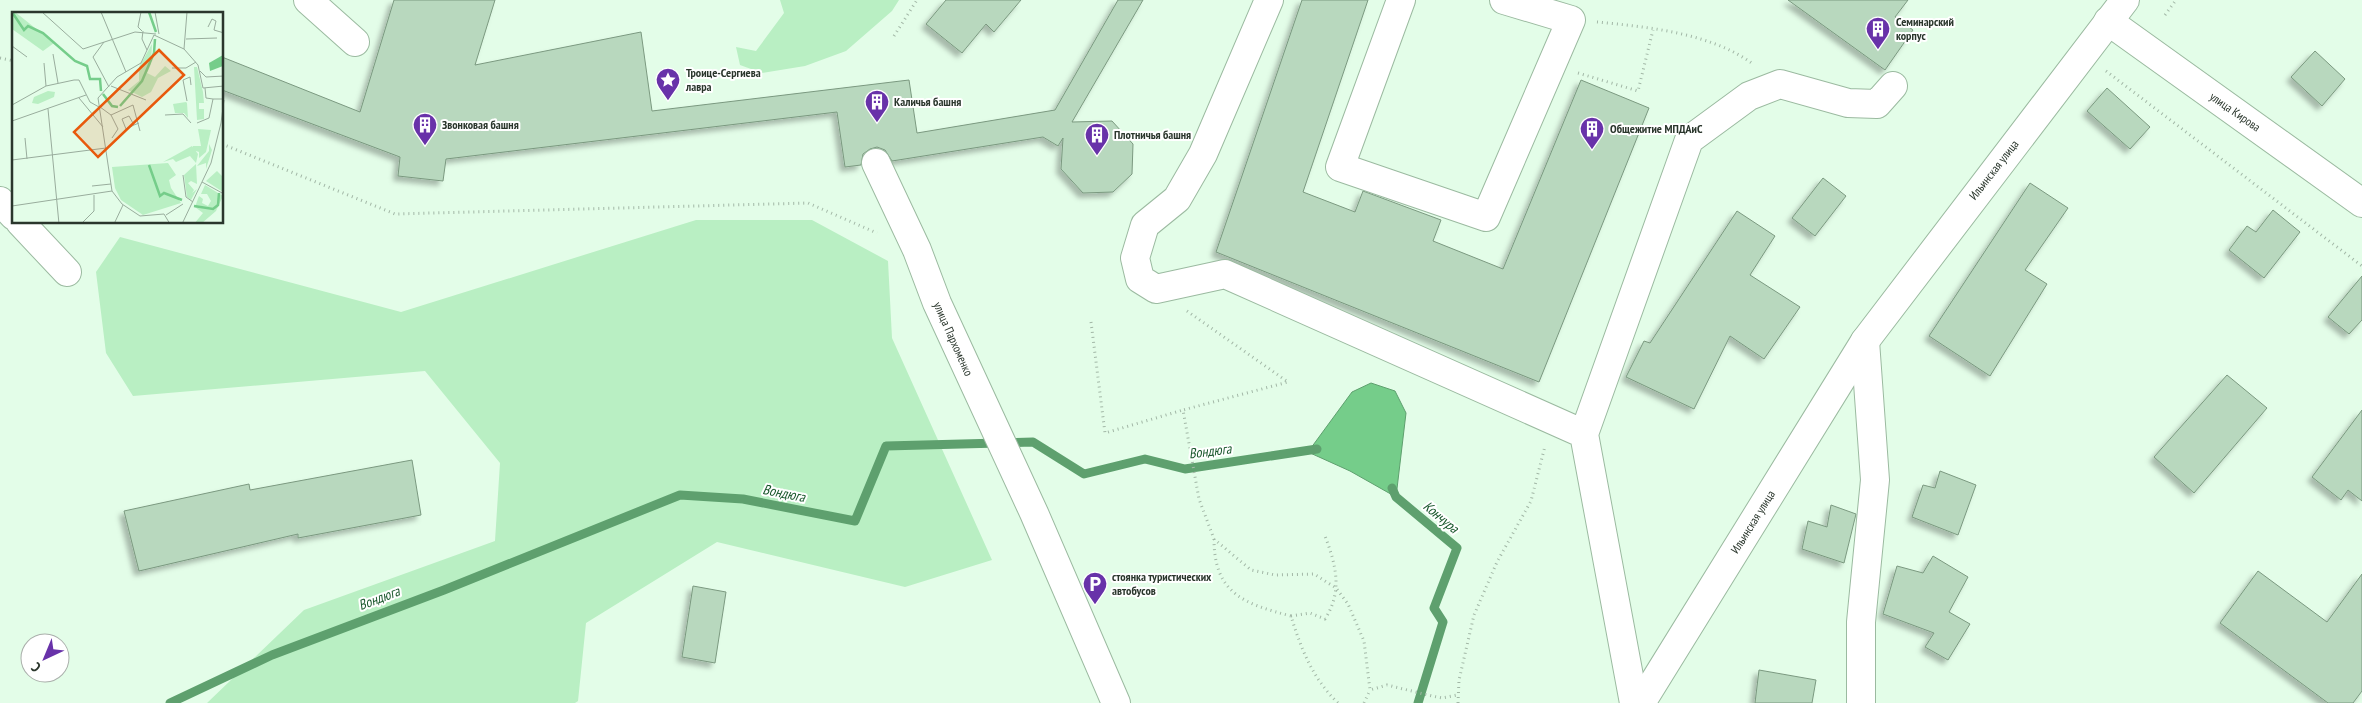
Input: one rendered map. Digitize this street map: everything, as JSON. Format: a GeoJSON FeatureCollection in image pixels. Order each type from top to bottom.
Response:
{"type":"FeatureCollection","features":[{"type":"Feature","properties":{"kind":"main road"},"geometry":{"type":"LineString","coordinates":[[308,0],[355,42]]}},
{"type":"Feature","properties":{"kind":"main road"},"geometry":{"type":"LineString","coordinates":[[1268,0],[1203,154],[1177,199],[1145,225],[1135,258],[1140,279],[1156,289],[1225,274],[1584,434]]}},
{"type":"Feature","properties":{"kind":"main road"},"geometry":{"type":"LineString","coordinates":[[1401,0],[1340,167],[1486,217],[1571,20],[1504,0]]}},
{"type":"Feature","properties":{"kind":"main road","name":"улица Кирова"},"geometry":{"type":"LineString","coordinates":[[2117,10],[2362,203]]}},
{"type":"Feature","properties":{"kind":"main road","name":"Ильинская улица"},"geometry":{"type":"LineString","coordinates":[[1642,701],[1865,341],[2117,10]]}},
{"type":"Feature","properties":{"kind":"main road"},"geometry":{"type":"LineString","coordinates":[[1642,701],[1584,434],[1689,140],[1749,96],[1780,84],[1848,103],[1877,104],[1893,86]]}},
{"type":"Feature","properties":{"kind":"main road","name":"улица Пархоменко"},"geometry":{"type":"LineString","coordinates":[[876,163],[917,250],[937,303],[966,368],[1034,513],[1116,703]]}},
{"type":"Feature","properties":{"kind":"main road"},"geometry":{"type":"LineString","coordinates":[[0,201],[12,214]]}},
{"type":"Feature","properties":{"kind":"main road"},"geometry":{"type":"LineString","coordinates":[[22,224],[67,272]]}},
{"type":"Feature","properties":{"kind":"main road"},"geometry":{"type":"LineString","coordinates":[[1861,703],[1861,622],[1875,480],[1865,341]]}},
{"type":"Feature","properties":{"kind":"path"},"geometry":{"type":"LineString","coordinates":[[894,36],[917,0]]}},
{"type":"Feature","properties":{"kind":"path"},"geometry":{"type":"LineString","coordinates":[[2165,15],[2176,0]]}},
{"type":"Feature","properties":{"kind":"path"},"geometry":{"type":"LineString","coordinates":[[1571,20],[1689,36],[1740,54],[1780,84]]}},
{"type":"Feature","properties":{"kind":"path"},"geometry":{"type":"LineString","coordinates":[[1552,65],[1638,91],[1653,30]]}},
{"type":"Feature","properties":{"kind":"path"},"geometry":{"type":"LineString","coordinates":[[2103,69],[2362,266]]}},
{"type":"Feature","properties":{"kind":"path"},"geometry":{"type":"LineString","coordinates":[[224,145],[395,214],[808,204],[917,250]]}},
{"type":"Feature","properties":{"kind":"path"},"geometry":{"type":"LineString","coordinates":[[1091,322],[1105,433],[1288,382],[1156,289]]}},
{"type":"Feature","properties":{"kind":"path"},"geometry":{"type":"LineString","coordinates":[[1183,410],[1198,492],[1214,539],[1214,561],[1229,590],[1258,607],[1291,616],[1310,613],[1325,618],[1334,604],[1336,588],[1334,558],[1325,536]]}},
{"type":"Feature","properties":{"kind":"path"},"geometry":{"type":"LineString","coordinates":[[1458,703],[1457,694],[1474,615],[1498,562],[1531,501],[1545,451],[1544,416]]}},
{"type":"Feature","properties":{"kind":"path"},"geometry":{"type":"LineString","coordinates":[[1214,539],[1251,570],[1276,575],[1314,574],[1336,588],[1348,604],[1364,641],[1370,690],[1364,703]]}},
{"type":"Feature","properties":{"kind":"path"},"geometry":{"type":"LineString","coordinates":[[1291,616],[1301,649],[1325,690],[1338,703]]}},
{"type":"Feature","properties":{"kind":"path"},"geometry":{"type":"LineString","coordinates":[[1370,690],[1387,685],[1442,698],[1457,694]]}},
{"type":"Feature","properties":{"kind":"shaded area"},"geometry":{"type":"Polygon","coordinates":[[[780,0],[899,0],[892,11],[846,51],[805,66],[762,73],[740,65],[736,47],[756,51],[784,13],[780,0]]]}},
{"type":"Feature","properties":{"kind":"shaded area"},"geometry":{"type":"Polygon","coordinates":[[[696,220],[812,220],[888,261],[892,338],[992,560],[905,587],[717,542],[586,623],[578,701],[575,703],[207,703],[304,610],[495,541],[500,463],[425,371],[133,396],[106,353],[96,272],[120,237],[401,312],[696,220]]]}},
{"type":"Feature","properties":{"kind":"shaded area"},"geometry":{"type":"Polygon","coordinates":[[[1371,383],[1395,391],[1406,413],[1396,497],[1350,471],[1308,452],[1352,392],[1371,383]]]}},
{"type":"Feature","properties":{"kind":"building"},"geometry":{"type":"Polygon","coordinates":[[[394,0],[495,0],[475,65],[641,32],[652,111],[909,80],[917,133],[1055,110],[1118,0],[1143,0],[1072,122],[1112,121],[1133,144],[1132,174],[1113,192],[1083,193],[1061,169],[1063,138],[1058,146],[1043,137],[892,161],[885,150],[877,147],[863,154],[861,165],[845,167],[837,112],[446,159],[443,181],[398,176],[400,157],[224,91],[224,58],[360,112],[394,0]]]}},
{"type":"Feature","properties":{"kind":"building"},"geometry":{"type":"Polygon","coordinates":[[[946,0],[1021,0],[994,32],[986,24],[962,53],[926,24],[946,0]]]}},
{"type":"Feature","properties":{"kind":"building","name":"Общежитие МПДАиС"},"geometry":{"type":"Polygon","coordinates":[[[1302,0],[1368,0],[1303,192],[1355,212],[1363,191],[1441,220],[1433,241],[1503,269],[1581,80],[1649,108],[1539,382],[1216,252],[1302,0]]]}},
{"type":"Feature","properties":{"kind":"building","name":"Семинарский корпус"},"geometry":{"type":"Polygon","coordinates":[[[1788,0],[1908,0],[1895,17],[1913,30],[1885,70],[1788,0]]]}},
{"type":"Feature","properties":{"kind":"building"},"geometry":{"type":"Polygon","coordinates":[[[2315,51],[2345,79],[2322,106],[2291,77],[2315,51]]]}},
{"type":"Feature","properties":{"kind":"building"},"geometry":{"type":"Polygon","coordinates":[[[2107,88],[2150,127],[2130,149],[2087,111],[2107,88]]]}},
{"type":"Feature","properties":{"kind":"building"},"geometry":{"type":"Polygon","coordinates":[[[1823,178],[1846,196],[1815,236],[1792,218],[1823,178]]]}},
{"type":"Feature","properties":{"kind":"building"},"geometry":{"type":"Polygon","coordinates":[[[2030,183],[2068,208],[2025,270],[2047,284],[1990,376],[1929,336],[2030,183]]]}},
{"type":"Feature","properties":{"kind":"building"},"geometry":{"type":"Polygon","coordinates":[[[2273,210],[2300,232],[2264,278],[2229,250],[2247,226],[2256,232],[2273,210]]]}},
{"type":"Feature","properties":{"kind":"building"},"geometry":{"type":"Polygon","coordinates":[[[1737,211],[1775,236],[1750,275],[1800,307],[1764,359],[1730,336],[1694,409],[1626,377],[1644,341],[1650,343],[1737,211]]]}},
{"type":"Feature","properties":{"kind":"building"},"geometry":{"type":"Polygon","coordinates":[[[2362,276],[2362,320],[2349,334],[2328,317],[2362,276]]]}},
{"type":"Feature","properties":{"kind":"building"},"geometry":{"type":"Polygon","coordinates":[[[2227,375],[2267,408],[2194,493],[2154,457],[2227,375]]]}},
{"type":"Feature","properties":{"kind":"building"},"geometry":{"type":"Polygon","coordinates":[[[2362,410],[2362,501],[2348,490],[2341,500],[2312,477],[2362,410]]]}},
{"type":"Feature","properties":{"kind":"building"},"geometry":{"type":"Polygon","coordinates":[[[412,460],[421,515],[298,538],[298,534],[139,571],[124,511],[249,484],[250,490],[412,460]]]}},
{"type":"Feature","properties":{"kind":"building"},"geometry":{"type":"Polygon","coordinates":[[[1940,471],[1976,485],[1958,535],[1912,517],[1923,485],[1935,488],[1940,471]]]}},
{"type":"Feature","properties":{"kind":"building"},"geometry":{"type":"Polygon","coordinates":[[[1831,505],[1856,514],[1844,563],[1802,549],[1808,521],[1827,527],[1831,505]]]}},
{"type":"Feature","properties":{"kind":"building"},"geometry":{"type":"Polygon","coordinates":[[[1933,556],[1968,577],[1949,612],[1970,624],[1948,660],[1925,647],[1934,633],[1883,614],[1897,566],[1923,573],[1933,556]]]}},
{"type":"Feature","properties":{"kind":"building"},"geometry":{"type":"Polygon","coordinates":[[[2258,571],[2327,622],[2362,574],[2362,691],[2353,703],[2328,703],[2220,623],[2258,571]]]}},
{"type":"Feature","properties":{"kind":"building"},"geometry":{"type":"Polygon","coordinates":[[[693,586],[726,592],[715,663],[682,657],[693,586]]]}},
{"type":"Feature","properties":{"kind":"building"},"geometry":{"type":"Polygon","coordinates":[[[1759,670],[1816,680],[1812,703],[1755,703],[1759,670]]]}},
{"type":"Feature","properties":{"kind":"waterway","name":"Вондюга"},"geometry":{"type":"LineString","coordinates":[[170,703],[272,655],[444,590],[680,495],[743,499],[855,521],[886,446],[1033,442],[1084,474],[1145,459],[1185,469],[1317,449]]}},
{"type":"Feature","properties":{"kind":"waterway","name":"Кончура"},"geometry":{"type":"LineString","coordinates":[[1392,488],[1396,497],[1457,548],[1434,608],[1443,622],[1418,703]]}},
{"type":"Feature","properties":{"kind":"place","name":"Семинарский корпус"},"geometry":{"type":"Point","coordinates":[1878,50]}},
{"type":"Feature","properties":{"kind":"place","name":"Троице-Сергиева лавра"},"geometry":{"type":"Point","coordinates":[668,101]}},
{"type":"Feature","properties":{"kind":"place","name":"Каличья башня"},"geometry":{"type":"Point","coordinates":[877,123]}},
{"type":"Feature","properties":{"kind":"place","name":"Звонковая башня"},"geometry":{"type":"Point","coordinates":[425,146]}},
{"type":"Feature","properties":{"kind":"place","name":"Общежитие МПДАиС"},"geometry":{"type":"Point","coordinates":[1592,150]}},
{"type":"Feature","properties":{"kind":"place","name":"Плотничья башня"},"geometry":{"type":"Point","coordinates":[1097,156]}},
{"type":"Feature","properties":{"kind":"place","name":"стоянка туристических автобусов"},"geometry":{"type":"Point","coordinates":[1095,605]}}]}
